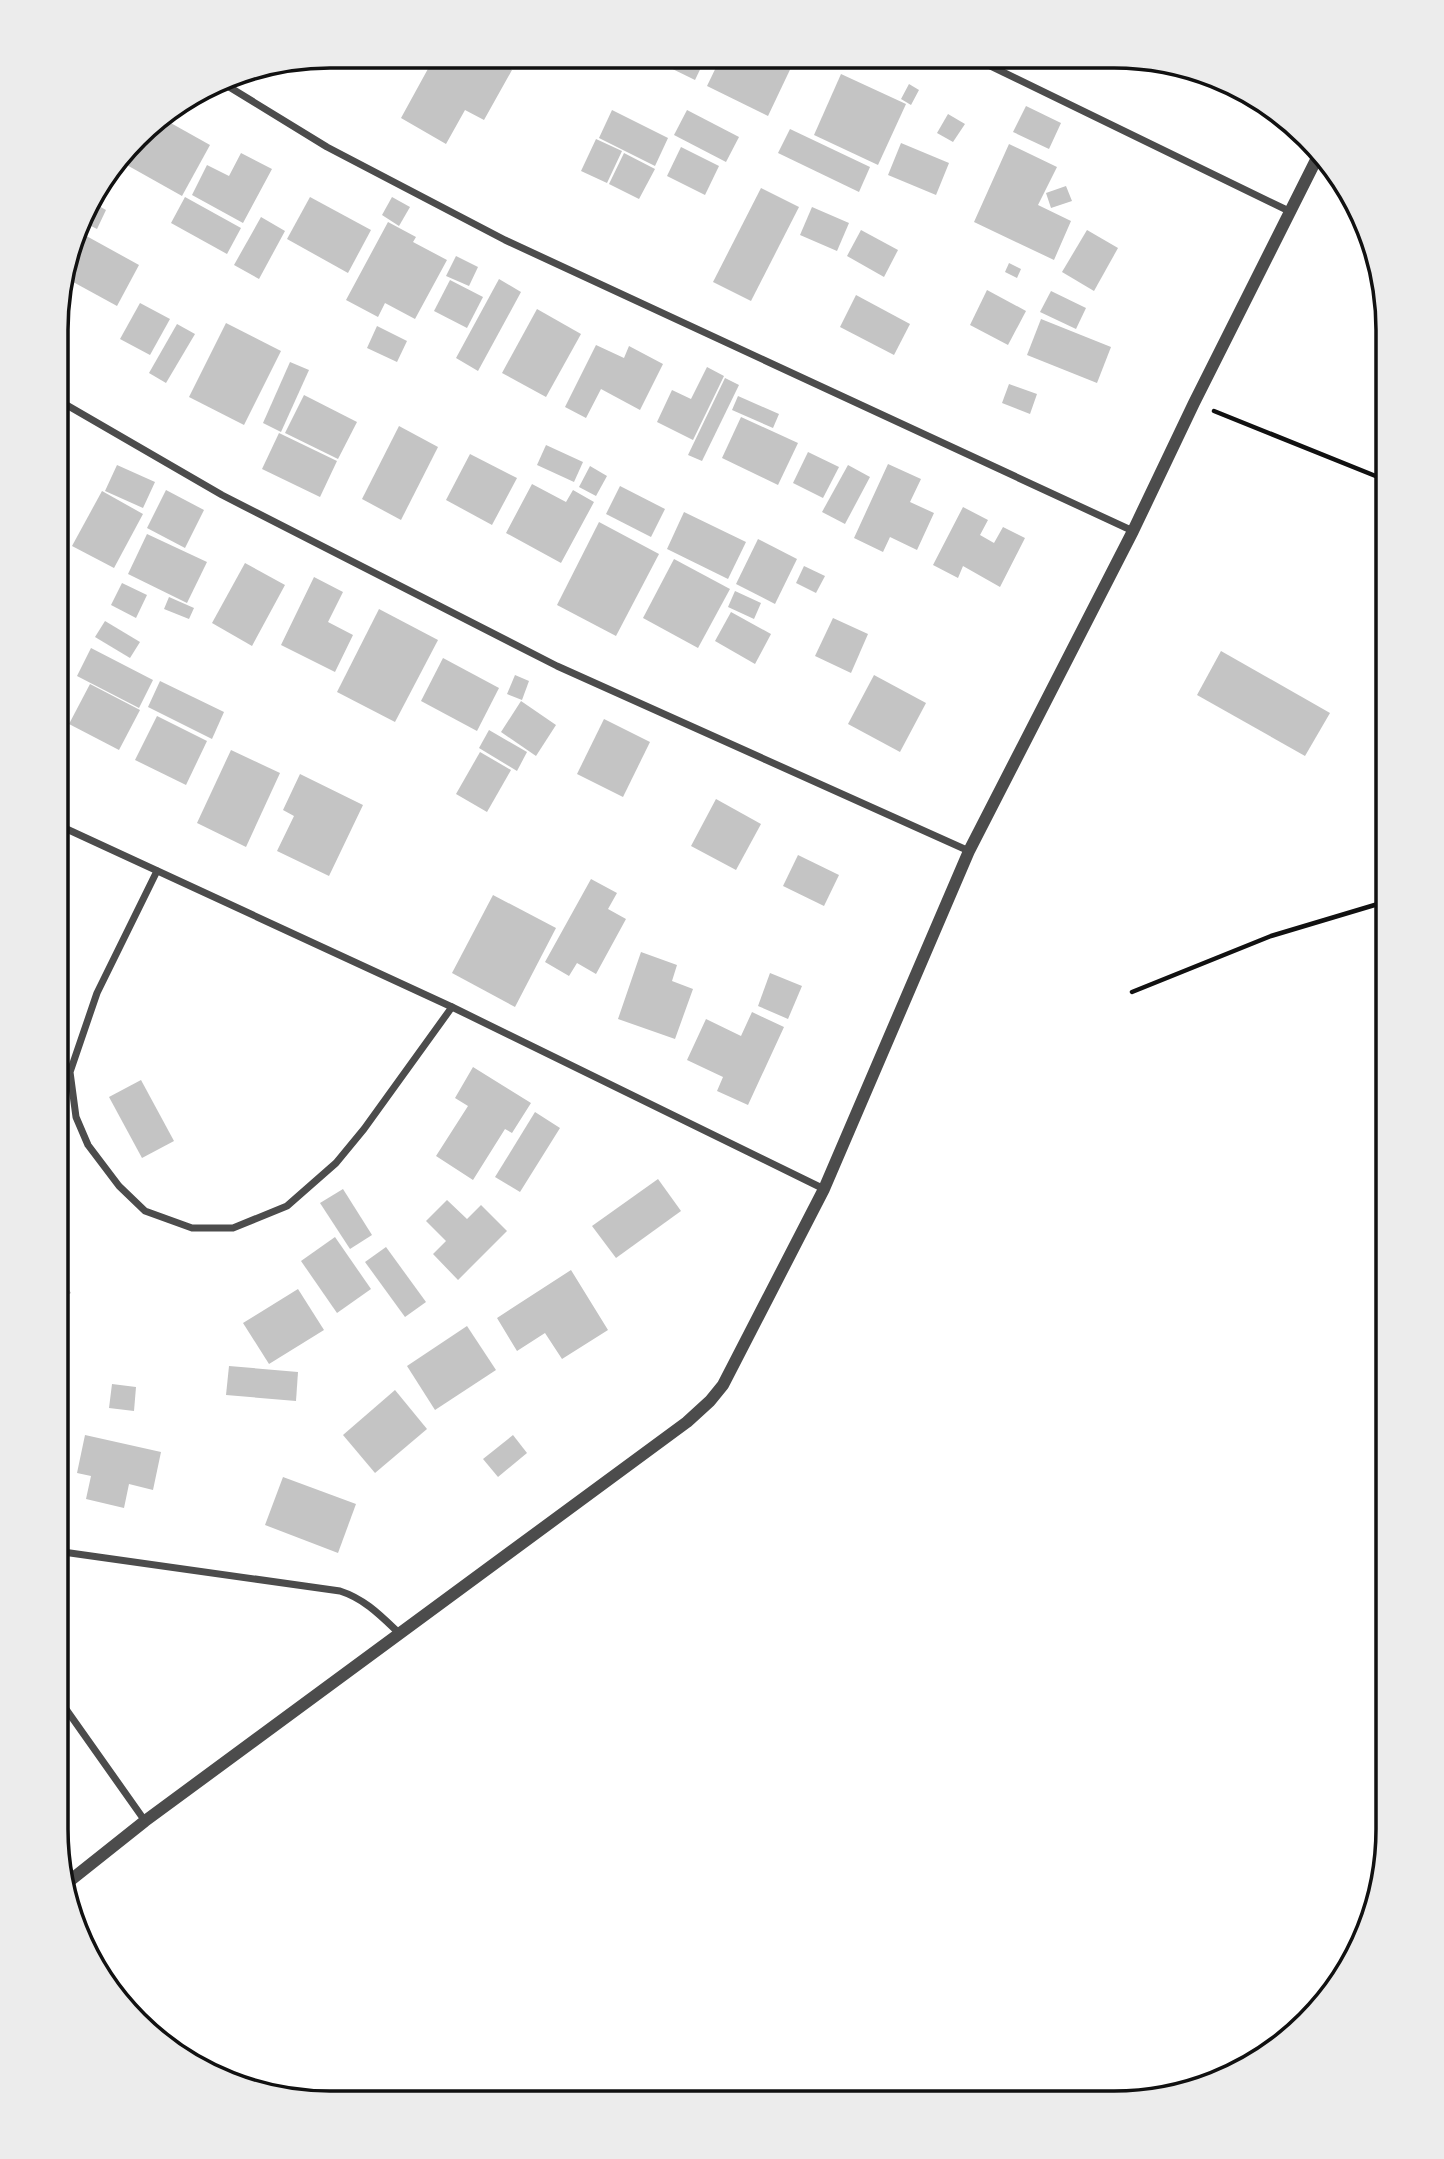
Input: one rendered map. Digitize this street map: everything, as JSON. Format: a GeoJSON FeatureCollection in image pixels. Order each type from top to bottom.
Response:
{"type":"FeatureCollection","features":[{"type":"Feature","properties":{"kind":"street"},"geometry":{"type":"LineString","coordinates":[[995,68],[1291,212]]}},
{"type":"Feature","properties":{"kind":"street"},"geometry":{"type":"LineString","coordinates":[[230,88],[327,147],[505,240],[1133,531]]}},
{"type":"Feature","properties":{"kind":"street"},"geometry":{"type":"LineString","coordinates":[[73,1878],[145,1821],[687,1422],[723,1385],[824,1189],[969,851],[1133,531],[1315,162]]}},
{"type":"Feature","properties":{"kind":"street"},"geometry":{"type":"LineString","coordinates":[[68,406],[222,495],[557,666],[969,851]]}},
{"type":"Feature","properties":{"kind":"street"},"geometry":{"type":"LineString","coordinates":[[68,830],[452,1007],[824,1189]]}},
{"type":"Feature","properties":{"kind":"street"},"geometry":{"type":"LineString","coordinates":[[158,871],[97,993],[70,1072],[76,1117],[88,1145],[118,1186],[145,1211],[192,1228],[233,1228],[287,1206],[336,1163],[364,1129],[452,1007]]}},
{"type":"Feature","properties":{"kind":"street"},"geometry":{"type":"LineString","coordinates":[[68,1553],[340,1591],[354,1595],[370,1606],[400,1634]]}},
{"type":"Feature","properties":{"kind":"street"},"geometry":{"type":"LineString","coordinates":[[68,1712],[145,1821]]}},
{"type":"Feature","properties":{"kind":"path"},"geometry":{"type":"LineString","coordinates":[[1194,403],[1376,476]]}},
{"type":"Feature","properties":{"kind":"path"},"geometry":{"type":"LineString","coordinates":[[1132,992],[1271,936],[1376,905]]}},
{"type":"Feature","properties":{"kind":"building"},"geometry":{"type":"Polygon","coordinates":[[[428,68],[512,70],[484,120],[465,110],[446,144],[401,118],[428,68]]]}},
{"type":"Feature","properties":{"kind":"building"},"geometry":{"type":"Polygon","coordinates":[[[670,68],[701,68],[695,80],[670,68]]]}},
{"type":"Feature","properties":{"kind":"building"},"geometry":{"type":"Polygon","coordinates":[[[716,68],[791,68],[768,116],[707,86],[716,68]]]}},
{"type":"Feature","properties":{"kind":"building"},"geometry":{"type":"Polygon","coordinates":[[[841,74],[906,104],[878,165],[814,135],[841,74]]]}},
{"type":"Feature","properties":{"kind":"building"},"geometry":{"type":"Polygon","coordinates":[[[909,84],[919,90],[911,105],[901,99],[909,84]]]}},
{"type":"Feature","properties":{"kind":"building"},"geometry":{"type":"Polygon","coordinates":[[[1026,106],[1061,123],[1049,149],[1013,132],[1026,106]]]}},
{"type":"Feature","properties":{"kind":"building"},"geometry":{"type":"Polygon","coordinates":[[[612,110],[668,138],[655,166],[599,138],[612,110]]]}},
{"type":"Feature","properties":{"kind":"building"},"geometry":{"type":"Polygon","coordinates":[[[687,110],[739,137],[726,162],[674,135],[687,110]]]}},
{"type":"Feature","properties":{"kind":"building"},"geometry":{"type":"Polygon","coordinates":[[[948,114],[965,124],[953,142],[937,133],[948,114]]]}},
{"type":"Feature","properties":{"kind":"building"},"geometry":{"type":"Polygon","coordinates":[[[170,123],[210,145],[182,196],[127,165],[170,123]]]}},
{"type":"Feature","properties":{"kind":"building"},"geometry":{"type":"Polygon","coordinates":[[[790,129],[870,167],[859,192],[778,153],[790,129]]]}},
{"type":"Feature","properties":{"kind":"building"},"geometry":{"type":"Polygon","coordinates":[[[596,139],[622,151],[607,183],[581,171],[596,139]]]}},
{"type":"Feature","properties":{"kind":"building"},"geometry":{"type":"Polygon","coordinates":[[[901,143],[949,163],[936,195],[888,175],[901,143]]]}},
{"type":"Feature","properties":{"kind":"building"},"geometry":{"type":"Polygon","coordinates":[[[1009,144],[1057,167],[1038,205],[1071,221],[1054,260],[974,222],[1009,144]]]}},
{"type":"Feature","properties":{"kind":"building"},"geometry":{"type":"Polygon","coordinates":[[[681,147],[719,166],[705,195],[667,176],[681,147]]]}},
{"type":"Feature","properties":{"kind":"building"},"geometry":{"type":"Polygon","coordinates":[[[241,153],[272,169],[243,223],[192,195],[207,165],[229,176],[241,153]]]}},
{"type":"Feature","properties":{"kind":"building"},"geometry":{"type":"Polygon","coordinates":[[[624,153],[655,169],[639,199],[609,184],[624,153]]]}},
{"type":"Feature","properties":{"kind":"building"},"geometry":{"type":"Polygon","coordinates":[[[1066,186],[1072,201],[1051,208],[1046,193],[1066,186]]]}},
{"type":"Feature","properties":{"kind":"building"},"geometry":{"type":"Polygon","coordinates":[[[761,188],[799,207],[751,301],[713,282],[761,188]]]}},
{"type":"Feature","properties":{"kind":"building"},"geometry":{"type":"Polygon","coordinates":[[[185,197],[241,228],[227,254],[171,223],[185,197]]]}},
{"type":"Feature","properties":{"kind":"building"},"geometry":{"type":"Polygon","coordinates":[[[310,197],[371,230],[348,273],[287,239],[310,197]]]}},
{"type":"Feature","properties":{"kind":"building"},"geometry":{"type":"Polygon","coordinates":[[[392,197],[410,207],[399,226],[382,215],[392,197]]]}},
{"type":"Feature","properties":{"kind":"building"},"geometry":{"type":"Polygon","coordinates":[[[99,206],[106,210],[97,229],[90,225],[99,206]]]}},
{"type":"Feature","properties":{"kind":"building"},"geometry":{"type":"Polygon","coordinates":[[[812,207],[849,223],[837,251],[800,235],[812,207]]]}},
{"type":"Feature","properties":{"kind":"building"},"geometry":{"type":"Polygon","coordinates":[[[261,217],[285,231],[259,279],[234,265],[261,217]]]}},
{"type":"Feature","properties":{"kind":"building"},"geometry":{"type":"Polygon","coordinates":[[[388,222],[416,237],[413,242],[447,260],[415,319],[385,303],[378,317],[346,300],[388,222]]]}},
{"type":"Feature","properties":{"kind":"building"},"geometry":{"type":"Polygon","coordinates":[[[861,230],[898,250],[884,277],[847,256],[861,230]]]}},
{"type":"Feature","properties":{"kind":"building"},"geometry":{"type":"Polygon","coordinates":[[[1087,230],[1118,248],[1094,291],[1062,272],[1087,230]]]}},
{"type":"Feature","properties":{"kind":"building"},"geometry":{"type":"Polygon","coordinates":[[[86,236],[139,265],[117,306],[73,282],[86,236]]]}},
{"type":"Feature","properties":{"kind":"building"},"geometry":{"type":"Polygon","coordinates":[[[456,256],[478,267],[469,286],[446,276],[456,256]]]}},
{"type":"Feature","properties":{"kind":"building"},"geometry":{"type":"Polygon","coordinates":[[[1009,263],[1021,269],[1017,278],[1005,272],[1009,263]]]}},
{"type":"Feature","properties":{"kind":"building"},"geometry":{"type":"Polygon","coordinates":[[[499,279],[521,292],[478,371],[456,358],[499,279]]]}},
{"type":"Feature","properties":{"kind":"building"},"geometry":{"type":"Polygon","coordinates":[[[450,280],[483,297],[467,328],[434,311],[450,280]]]}},
{"type":"Feature","properties":{"kind":"building"},"geometry":{"type":"Polygon","coordinates":[[[987,290],[1026,311],[1008,345],[970,325],[987,290]]]}},
{"type":"Feature","properties":{"kind":"building"},"geometry":{"type":"Polygon","coordinates":[[[1051,291],[1086,308],[1076,329],[1040,312],[1051,291]]]}},
{"type":"Feature","properties":{"kind":"building"},"geometry":{"type":"Polygon","coordinates":[[[856,295],[910,324],[894,355],[840,327],[856,295]]]}},
{"type":"Feature","properties":{"kind":"building"},"geometry":{"type":"Polygon","coordinates":[[[140,303],[170,319],[150,355],[120,339],[140,303]]]}},
{"type":"Feature","properties":{"kind":"building"},"geometry":{"type":"Polygon","coordinates":[[[537,309],[581,334],[546,397],[502,373],[537,309]]]}},
{"type":"Feature","properties":{"kind":"building"},"geometry":{"type":"Polygon","coordinates":[[[1041,319],[1111,347],[1097,383],[1027,355],[1041,319]]]}},
{"type":"Feature","properties":{"kind":"building"},"geometry":{"type":"Polygon","coordinates":[[[226,323],[281,351],[244,425],[189,397],[226,323]]]}},
{"type":"Feature","properties":{"kind":"building"},"geometry":{"type":"Polygon","coordinates":[[[177,324],[195,334],[166,383],[149,373],[177,324]]]}},
{"type":"Feature","properties":{"kind":"building"},"geometry":{"type":"Polygon","coordinates":[[[377,326],[407,341],[397,362],[367,348],[377,326]]]}},
{"type":"Feature","properties":{"kind":"building"},"geometry":{"type":"Polygon","coordinates":[[[596,345],[624,358],[629,346],[663,364],[640,410],[601,389],[586,418],[565,407],[596,345]]]}},
{"type":"Feature","properties":{"kind":"building"},"geometry":{"type":"Polygon","coordinates":[[[290,362],[309,370],[281,432],[263,423],[290,362]]]}},
{"type":"Feature","properties":{"kind":"building"},"geometry":{"type":"Polygon","coordinates":[[[707,367],[724,376],[693,440],[657,422],[672,390],[691,399],[707,367]]]}},
{"type":"Feature","properties":{"kind":"building"},"geometry":{"type":"Polygon","coordinates":[[[725,378],[739,385],[702,461],[688,455],[725,378]]]}},
{"type":"Feature","properties":{"kind":"building"},"geometry":{"type":"Polygon","coordinates":[[[1009,384],[1037,394],[1030,414],[1002,403],[1009,384]]]}},
{"type":"Feature","properties":{"kind":"building"},"geometry":{"type":"Polygon","coordinates":[[[304,395],[357,422],[338,459],[285,433],[304,395]]]}},
{"type":"Feature","properties":{"kind":"building"},"geometry":{"type":"Polygon","coordinates":[[[738,396],[779,414],[773,428],[732,410],[738,396]]]}},
{"type":"Feature","properties":{"kind":"building"},"geometry":{"type":"Polygon","coordinates":[[[741,417],[798,443],[778,485],[722,458],[741,417]]]}},
{"type":"Feature","properties":{"kind":"building"},"geometry":{"type":"Polygon","coordinates":[[[399,426],[438,447],[401,520],[362,499],[399,426]]]}},
{"type":"Feature","properties":{"kind":"building"},"geometry":{"type":"Polygon","coordinates":[[[279,433],[337,461],[320,497],[262,469],[279,433]]]}},
{"type":"Feature","properties":{"kind":"building"},"geometry":{"type":"Polygon","coordinates":[[[546,445],[583,462],[574,482],[537,465],[546,445]]]}},
{"type":"Feature","properties":{"kind":"building"},"geometry":{"type":"Polygon","coordinates":[[[808,452],[839,467],[823,498],[793,483],[808,452]]]}},
{"type":"Feature","properties":{"kind":"building"},"geometry":{"type":"Polygon","coordinates":[[[470,454],[517,478],[492,525],[446,500],[470,454]]]}},
{"type":"Feature","properties":{"kind":"building"},"geometry":{"type":"Polygon","coordinates":[[[888,464],[921,479],[910,502],[934,513],[917,550],[890,537],[883,552],[854,538],[888,464]]]}},
{"type":"Feature","properties":{"kind":"building"},"geometry":{"type":"Polygon","coordinates":[[[117,465],[155,482],[143,508],[105,491],[117,465]]]}},
{"type":"Feature","properties":{"kind":"building"},"geometry":{"type":"Polygon","coordinates":[[[848,465],[870,477],[845,524],[822,512],[848,465]]]}},
{"type":"Feature","properties":{"kind":"building"},"geometry":{"type":"Polygon","coordinates":[[[590,466],[607,476],[596,496],[579,487],[590,466]]]}},
{"type":"Feature","properties":{"kind":"building"},"geometry":{"type":"Polygon","coordinates":[[[532,484],[566,502],[573,490],[594,502],[561,563],[506,533],[532,484]]]}},
{"type":"Feature","properties":{"kind":"building"},"geometry":{"type":"Polygon","coordinates":[[[620,486],[665,509],[651,537],[606,514],[620,486]]]}},
{"type":"Feature","properties":{"kind":"building"},"geometry":{"type":"Polygon","coordinates":[[[166,490],[204,510],[185,548],[147,528],[166,490]]]}},
{"type":"Feature","properties":{"kind":"building"},"geometry":{"type":"Polygon","coordinates":[[[102,491],[143,514],[114,568],[72,546],[102,491]]]}},
{"type":"Feature","properties":{"kind":"building"},"geometry":{"type":"Polygon","coordinates":[[[963,507],[988,520],[980,535],[994,543],[1003,527],[1025,538],[1000,587],[963,566],[958,578],[933,565],[963,507]]]}},
{"type":"Feature","properties":{"kind":"building"},"geometry":{"type":"Polygon","coordinates":[[[684,512],[746,542],[728,579],[667,549],[684,512]]]}},
{"type":"Feature","properties":{"kind":"building"},"geometry":{"type":"Polygon","coordinates":[[[599,522],[659,554],[616,636],[557,605],[599,522]]]}},
{"type":"Feature","properties":{"kind":"building"},"geometry":{"type":"Polygon","coordinates":[[[147,534],[207,562],[187,603],[128,574],[147,534]]]}},
{"type":"Feature","properties":{"kind":"building"},"geometry":{"type":"Polygon","coordinates":[[[758,539],[797,559],[775,604],[736,584],[758,539]]]}},
{"type":"Feature","properties":{"kind":"building"},"geometry":{"type":"Polygon","coordinates":[[[674,559],[730,589],[698,648],[643,618],[674,559]]]}},
{"type":"Feature","properties":{"kind":"building"},"geometry":{"type":"Polygon","coordinates":[[[245,563],[285,585],[252,646],[212,623],[245,563]]]}},
{"type":"Feature","properties":{"kind":"building"},"geometry":{"type":"Polygon","coordinates":[[[804,566],[825,576],[816,593],[796,583],[804,566]]]}},
{"type":"Feature","properties":{"kind":"building"},"geometry":{"type":"Polygon","coordinates":[[[314,577],[343,592],[328,622],[353,635],[335,672],[281,645],[314,577]]]}},
{"type":"Feature","properties":{"kind":"building"},"geometry":{"type":"Polygon","coordinates":[[[122,583],[147,595],[136,618],[111,605],[122,583]]]}},
{"type":"Feature","properties":{"kind":"building"},"geometry":{"type":"Polygon","coordinates":[[[735,591],[761,603],[754,619],[728,607],[735,591]]]}},
{"type":"Feature","properties":{"kind":"building"},"geometry":{"type":"Polygon","coordinates":[[[169,597],[194,608],[189,619],[164,609],[169,597]]]}},
{"type":"Feature","properties":{"kind":"building"},"geometry":{"type":"Polygon","coordinates":[[[379,609],[438,640],[395,722],[337,692],[379,609]]]}},
{"type":"Feature","properties":{"kind":"building"},"geometry":{"type":"Polygon","coordinates":[[[731,612],[771,634],[755,664],[715,641],[731,612]]]}},
{"type":"Feature","properties":{"kind":"building"},"geometry":{"type":"Polygon","coordinates":[[[833,618],[868,634],[851,673],[815,656],[833,618]]]}},
{"type":"Feature","properties":{"kind":"building"},"geometry":{"type":"Polygon","coordinates":[[[105,621],[140,642],[130,658],[95,637],[105,621]]]}},
{"type":"Feature","properties":{"kind":"building"},"geometry":{"type":"Polygon","coordinates":[[[91,648],[153,680],[139,708],[77,676],[91,648]]]}},
{"type":"Feature","properties":{"kind":"building"},"geometry":{"type":"Polygon","coordinates":[[[1221,651],[1330,713],[1305,756],[1197,695],[1221,651]]]}},
{"type":"Feature","properties":{"kind":"building"},"geometry":{"type":"Polygon","coordinates":[[[443,658],[499,688],[477,731],[421,701],[443,658]]]}},
{"type":"Feature","properties":{"kind":"building"},"geometry":{"type":"Polygon","coordinates":[[[515,675],[529,681],[522,700],[507,694],[515,675]]]}},
{"type":"Feature","properties":{"kind":"building"},"geometry":{"type":"Polygon","coordinates":[[[874,675],[926,703],[900,752],[848,724],[874,675]]]}},
{"type":"Feature","properties":{"kind":"building"},"geometry":{"type":"Polygon","coordinates":[[[160,681],[224,712],[212,739],[148,707],[160,681]]]}},
{"type":"Feature","properties":{"kind":"building"},"geometry":{"type":"Polygon","coordinates":[[[90,684],[140,710],[119,750],[69,724],[90,684]]]}},
{"type":"Feature","properties":{"kind":"building"},"geometry":{"type":"Polygon","coordinates":[[[521,701],[556,725],[536,756],[501,732],[521,701]]]}},
{"type":"Feature","properties":{"kind":"building"},"geometry":{"type":"Polygon","coordinates":[[[157,716],[207,741],[186,785],[135,760],[157,716]]]}},
{"type":"Feature","properties":{"kind":"building"},"geometry":{"type":"Polygon","coordinates":[[[604,719],[650,742],[623,797],[577,774],[604,719]]]}},
{"type":"Feature","properties":{"kind":"building"},"geometry":{"type":"Polygon","coordinates":[[[489,730],[527,752],[517,771],[479,748],[489,730]]]}},
{"type":"Feature","properties":{"kind":"building"},"geometry":{"type":"Polygon","coordinates":[[[231,750],[280,773],[246,847],[197,823],[231,750]]]}},
{"type":"Feature","properties":{"kind":"building"},"geometry":{"type":"Polygon","coordinates":[[[480,752],[511,770],[487,812],[456,794],[480,752]]]}},
{"type":"Feature","properties":{"kind":"building"},"geometry":{"type":"Polygon","coordinates":[[[300,774],[363,805],[329,876],[277,851],[294,816],[283,810],[300,774]]]}},
{"type":"Feature","properties":{"kind":"building"},"geometry":{"type":"Polygon","coordinates":[[[716,799],[761,824],[736,870],[691,846],[716,799]]]}},
{"type":"Feature","properties":{"kind":"building"},"geometry":{"type":"Polygon","coordinates":[[[798,855],[839,875],[824,906],[783,886],[798,855]]]}},
{"type":"Feature","properties":{"kind":"building"},"geometry":{"type":"Polygon","coordinates":[[[591,879],[617,893],[608,909],[626,919],[596,974],[577,963],[569,976],[545,962],[591,879]]]}},
{"type":"Feature","properties":{"kind":"building"},"geometry":{"type":"Polygon","coordinates":[[[493,895],[556,928],[515,1007],[452,973],[493,895]]]}},
{"type":"Feature","properties":{"kind":"building"},"geometry":{"type":"Polygon","coordinates":[[[641,952],[677,965],[672,981],[693,989],[675,1039],[618,1019],[641,952]]]}},
{"type":"Feature","properties":{"kind":"building"},"geometry":{"type":"Polygon","coordinates":[[[770,973],[802,986],[788,1019],[758,1006],[770,973]]]}},
{"type":"Feature","properties":{"kind":"building"},"geometry":{"type":"Polygon","coordinates":[[[752,1012],[784,1027],[748,1105],[717,1091],[723,1077],[687,1060],[706,1019],[741,1036],[752,1012]]]}},
{"type":"Feature","properties":{"kind":"building"},"geometry":{"type":"Polygon","coordinates":[[[473,1067],[531,1103],[512,1133],[505,1129],[473,1180],[436,1156],[468,1106],[455,1098],[473,1067]]]}},
{"type":"Feature","properties":{"kind":"building"},"geometry":{"type":"Polygon","coordinates":[[[141,1080],[174,1141],[142,1158],[109,1097],[141,1080]]]}},
{"type":"Feature","properties":{"kind":"building"},"geometry":{"type":"Polygon","coordinates":[[[535,1112],[560,1128],[520,1192],[495,1177],[535,1112]]]}},
{"type":"Feature","properties":{"kind":"building"},"geometry":{"type":"Polygon","coordinates":[[[658,1179],[681,1211],[616,1258],[592,1226],[658,1179]]]}},
{"type":"Feature","properties":{"kind":"building"},"geometry":{"type":"Polygon","coordinates":[[[343,1189],[372,1235],[350,1249],[320,1203],[343,1189]]]}},
{"type":"Feature","properties":{"kind":"building"},"geometry":{"type":"Polygon","coordinates":[[[447,1200],[467,1219],[481,1205],[507,1231],[458,1280],[433,1254],[446,1241],[426,1221],[447,1200]]]}},
{"type":"Feature","properties":{"kind":"building"},"geometry":{"type":"Polygon","coordinates":[[[335,1237],[371,1289],[337,1313],[301,1261],[335,1237]]]}},
{"type":"Feature","properties":{"kind":"building"},"geometry":{"type":"Polygon","coordinates":[[[386,1247],[426,1302],[405,1317],[365,1262],[386,1247]]]}},
{"type":"Feature","properties":{"kind":"building"},"geometry":{"type":"Polygon","coordinates":[[[571,1270],[608,1330],[562,1359],[545,1333],[517,1351],[497,1318],[571,1270]]]}},
{"type":"Feature","properties":{"kind":"building"},"geometry":{"type":"Polygon","coordinates":[[[298,1289],[324,1330],[269,1364],[243,1323],[298,1289]]]}},
{"type":"Feature","properties":{"kind":"building"},"geometry":{"type":"Polygon","coordinates":[[[467,1326],[496,1370],[435,1410],[407,1366],[467,1326]]]}},
{"type":"Feature","properties":{"kind":"building"},"geometry":{"type":"Polygon","coordinates":[[[229,1366],[298,1372],[296,1401],[226,1395],[229,1366]]]}},
{"type":"Feature","properties":{"kind":"building"},"geometry":{"type":"Polygon","coordinates":[[[112,1384],[136,1387],[134,1411],[109,1408],[112,1384]]]}},
{"type":"Feature","properties":{"kind":"building"},"geometry":{"type":"Polygon","coordinates":[[[395,1390],[427,1429],[375,1473],[343,1435],[395,1390]]]}},
{"type":"Feature","properties":{"kind":"building"},"geometry":{"type":"Polygon","coordinates":[[[85,1435],[161,1452],[153,1490],[129,1484],[124,1508],[86,1499],[91,1476],[77,1473],[85,1435]]]}},
{"type":"Feature","properties":{"kind":"building"},"geometry":{"type":"Polygon","coordinates":[[[513,1435],[527,1453],[498,1477],[483,1459],[513,1435]]]}},
{"type":"Feature","properties":{"kind":"building"},"geometry":{"type":"Polygon","coordinates":[[[283,1477],[356,1504],[338,1553],[265,1525],[283,1477]]]}}]}
